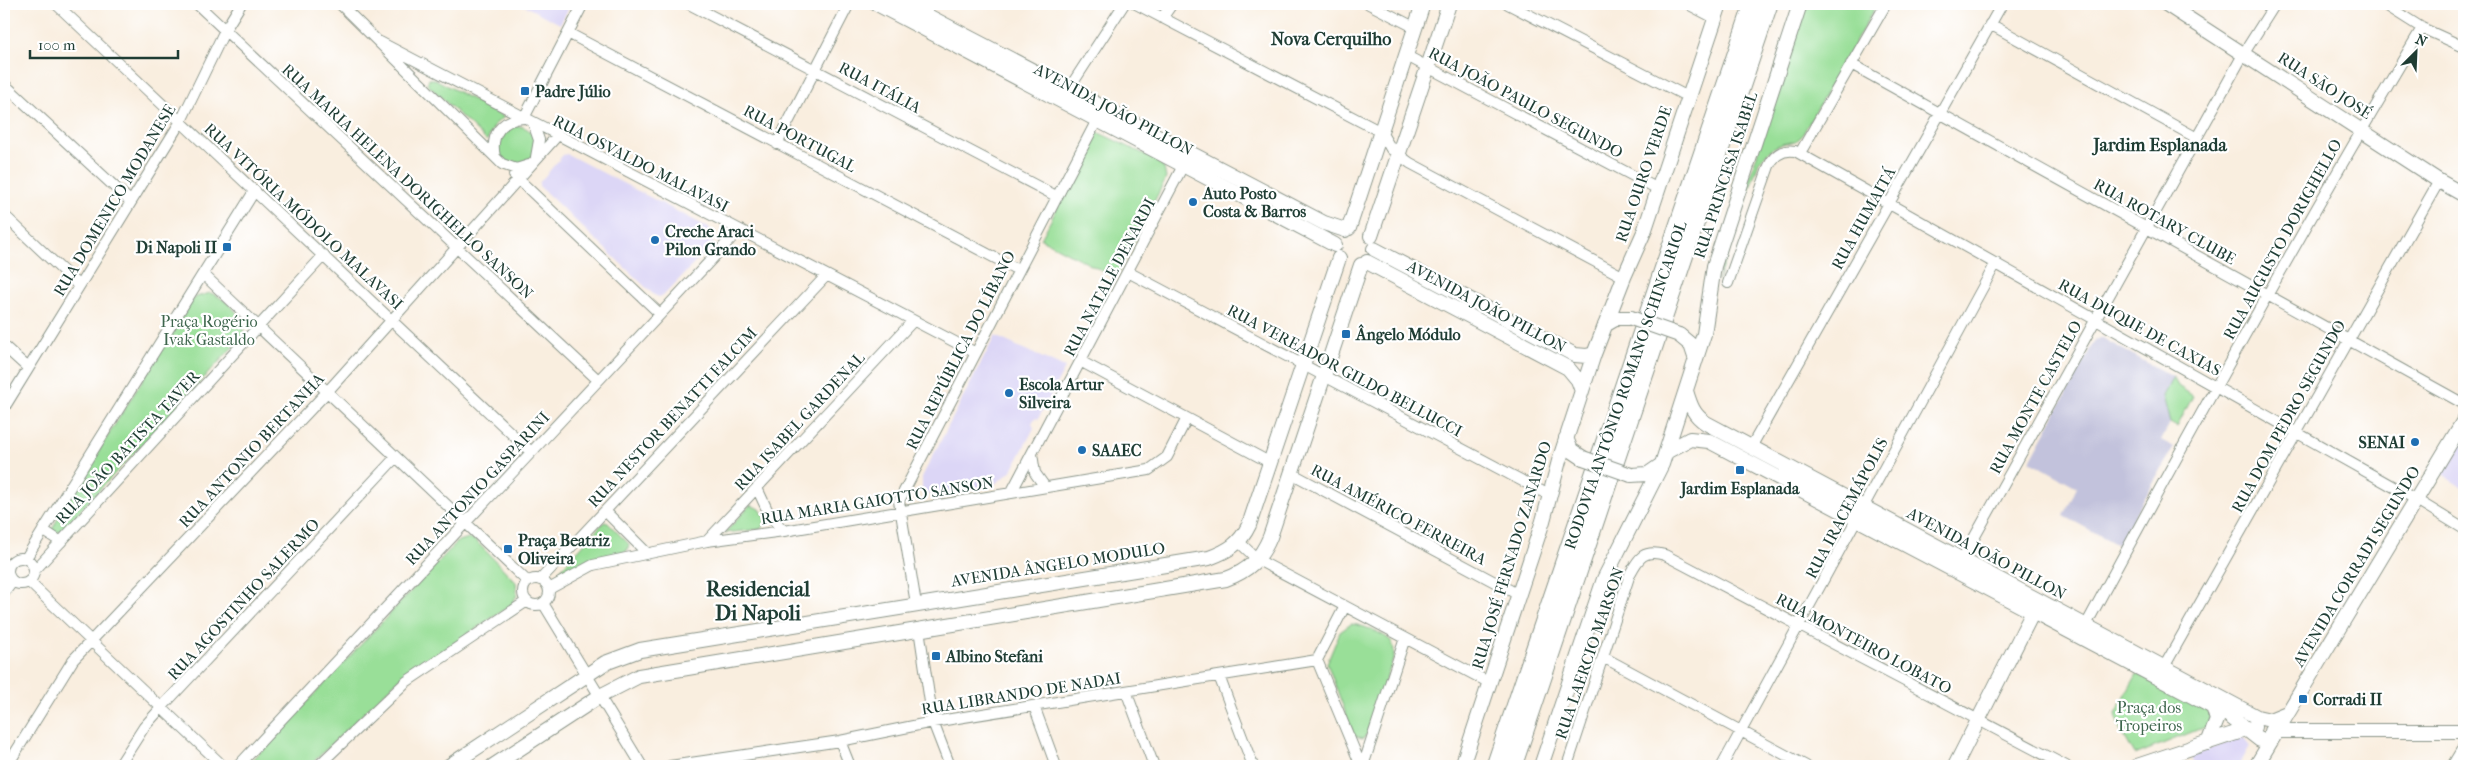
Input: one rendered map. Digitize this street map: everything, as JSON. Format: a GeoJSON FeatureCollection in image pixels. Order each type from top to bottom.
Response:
{"type":"FeatureCollection","features":[{"type":"Feature","properties":{"kind":"highway","name":"RODOVIA ANTÔNIO ROMANO SCHINCARIOL"},"geometry":{"type":"LineString","coordinates":[[1496,766],[1754,4]]}},
{"type":"Feature","properties":{"kind":"highway","name":"RODOVIA ANTÔNIO ROMANO SCHINCARIOL"},"geometry":{"type":"LineString","coordinates":[[1512,766],[1768,4]]}},
{"type":"Feature","properties":{"kind":"main road","name":"AVENIDA JOÃO PILLON"},"geometry":{"type":"LineString","coordinates":[[877,4],[1184,166],[1337,252]]}},
{"type":"Feature","properties":{"kind":"main road","name":"AVENIDA JOÃO PILLON"},"geometry":{"type":"LineString","coordinates":[[905,4],[1324,223],[1347,229]]}},
{"type":"Feature","properties":{"kind":"main road"},"geometry":{"type":"LineString","coordinates":[[1347,229],[1423,4]]}},
{"type":"Feature","properties":{"kind":"main road"},"geometry":{"type":"LineString","coordinates":[[493,766],[600,696],[639,676],[1226,579],[1246,570],[1258,560],[1270,538],[1324,376],[1372,243],[1398,155],[1449,4]]}},
{"type":"Feature","properties":{"kind":"main road"},"geometry":{"type":"LineString","coordinates":[[1692,4],[1718,10]]}},
{"type":"Feature","properties":{"kind":"main road","name":"RUA PRINCESA ISABEL"},"geometry":{"type":"LineString","coordinates":[[1696,360],[1704,334],[1714,266],[1800,4]]}},
{"type":"Feature","properties":{"kind":"main road","name":"RUA SÃO JOSÉ"},"geometry":{"type":"LineString","coordinates":[[2166,4],[2464,195]]}},
{"type":"Feature","properties":{"kind":"main road","name":"RUA OURO VERDE"},"geometry":{"type":"LineString","coordinates":[[1594,354],[1624,276],[1644,232],[1718,10]]}},
{"type":"Feature","properties":{"kind":"main road"},"geometry":{"type":"LineString","coordinates":[[1239,542],[1249,525],[1303,364],[1337,252],[1338,236],[1347,229],[1359,228],[1372,243]]}},
{"type":"Feature","properties":{"kind":"main road","name":"AVENIDA JOÃO PILLON"},"geometry":{"type":"LineString","coordinates":[[1372,243],[1575,355],[1587,356],[1594,354]]}},
{"type":"Feature","properties":{"kind":"main road"},"geometry":{"type":"LineString","coordinates":[[1337,252],[1351,266],[1364,264]]}},
{"type":"Feature","properties":{"kind":"main road","name":"AVENIDA JOÃO PILLON"},"geometry":{"type":"LineString","coordinates":[[1364,264],[1568,368],[1578,380],[1582,390]]}},
{"type":"Feature","properties":{"kind":"main road"},"geometry":{"type":"LineString","coordinates":[[1541,766],[1604,579],[1664,458],[1696,360],[1691,345],[1679,335],[1631,318],[1617,318],[1605,324]]}},
{"type":"Feature","properties":{"kind":"main road","name":"RUA JOSÉ FERNADO ZANARDO"},"geometry":{"type":"LineString","coordinates":[[1462,766],[1543,521],[1566,438],[1594,354]]}},
{"type":"Feature","properties":{"kind":"main road","name":"AVENIDA JOÃO PILLON"},"geometry":{"type":"LineString","coordinates":[[1686,390],[1691,408],[1698,418],[1751,447],[1860,513]]}},
{"type":"Feature","properties":{"kind":"main road","name":"AVENIDA CORRADI SEGUNDO"},"geometry":{"type":"LineString","coordinates":[[2262,734],[2287,713],[2464,420]]}},
{"type":"Feature","properties":{"kind":"main road"},"geometry":{"type":"LineString","coordinates":[[1566,438],[1572,450],[1583,458],[1631,475],[1648,474],[1664,458]]}},
{"type":"Feature","properties":{"kind":"main road","name":"AVENIDA JOÃO PILLON"},"geometry":{"type":"LineString","coordinates":[[1664,458],[1690,439],[1708,441],[1860,513],[1959,565],[2036,606],[2262,734]]}},
{"type":"Feature","properties":{"kind":"main road","name":"AVENIDA ÂNGELO MODULO"},"geometry":{"type":"LineString","coordinates":[[449,766],[586,675],[619,657],[640,650],[1209,558],[1227,551],[1239,542]]}},
{"type":"Feature","properties":{"kind":"main road"},"geometry":{"type":"LineString","coordinates":[[951,599],[955,623]]}},
{"type":"Feature","properties":{"kind":"main road","name":"AVENIDA JOÃO PILLON"},"geometry":{"type":"LineString","coordinates":[[2036,606],[2086,625],[2164,667],[2262,734]]}},
{"type":"Feature","properties":{"kind":"main road"},"geometry":{"type":"LineString","coordinates":[[1955,766],[2036,606]]}},
{"type":"Feature","properties":{"kind":"main road"},"geometry":{"type":"LineString","coordinates":[[884,610],[888,634]]}},
{"type":"Feature","properties":{"kind":"main road"},"geometry":{"type":"LineString","coordinates":[[2208,743],[2217,720],[2213,707]]}},
{"type":"Feature","properties":{"kind":"main road"},"geometry":{"type":"LineString","coordinates":[[2136,766],[2208,743],[2262,734],[2464,730]]}},
{"type":"Feature","properties":{"kind":"street","name":"RUA VITÓRIA MÓDOLO MALAVASI"},"geometry":{"type":"LineString","coordinates":[[56,4],[256,190],[531,452]]}},
{"type":"Feature","properties":{"kind":"street","name":"RUA MARIA HELENA DORIGHELLO SANSON"},"geometry":{"type":"LineString","coordinates":[[197,4],[598,380]]}},
{"type":"Feature","properties":{"kind":"street","name":"RUA DOMENICO MODANESE"},"geometry":{"type":"LineString","coordinates":[[4,408],[181,121],[225,30],[241,4]]}},
{"type":"Feature","properties":{"kind":"street"},"geometry":{"type":"LineString","coordinates":[[340,4],[498,160],[660,314]]}},
{"type":"Feature","properties":{"kind":"street"},"geometry":{"type":"LineString","coordinates":[[528,121],[568,33],[584,4]]}},
{"type":"Feature","properties":{"kind":"street","name":"RUA ITÁLIA"},"geometry":{"type":"LineString","coordinates":[[689,4],[1056,196]]}},
{"type":"Feature","properties":{"kind":"street"},"geometry":{"type":"LineString","coordinates":[[777,144],[849,4]]}},
{"type":"Feature","properties":{"kind":"street"},"geometry":{"type":"LineString","coordinates":[[1061,102],[1124,4]]}},
{"type":"Feature","properties":{"kind":"street"},"geometry":{"type":"LineString","coordinates":[[1136,4],[1380,132],[1391,149],[1398,155],[1624,276]]}},
{"type":"Feature","properties":{"kind":"street"},"geometry":{"type":"LineString","coordinates":[[1162,18],[1172,4]]}},
{"type":"Feature","properties":{"kind":"street"},"geometry":{"type":"LineString","coordinates":[[1369,4],[1414,27]]}},
{"type":"Feature","properties":{"kind":"street"},"geometry":{"type":"LineString","coordinates":[[1508,4],[1688,97]]}},
{"type":"Feature","properties":{"kind":"street"},"geometry":{"type":"LineString","coordinates":[[1728,283],[1772,159],[1784,151],[1795,150],[1800,153],[1886,4]]}},
{"type":"Feature","properties":{"kind":"street","name":"RUA HUMAITÁ"},"geometry":{"type":"LineString","coordinates":[[1751,447],[2002,4]]}},
{"type":"Feature","properties":{"kind":"street","name":"RUA MONTE CASTELO"},"geometry":{"type":"LineString","coordinates":[[1959,565],[2244,53],[2275,4]]}},
{"type":"Feature","properties":{"kind":"street"},"geometry":{"type":"LineString","coordinates":[[2384,4],[2422,28],[2464,47]]}},
{"type":"Feature","properties":{"kind":"street"},"geometry":{"type":"LineString","coordinates":[[1990,24],[2197,138]]}},
{"type":"Feature","properties":{"kind":"street","name":"RUA AUGUSTO DORIGHELLO"},"geometry":{"type":"LineString","coordinates":[[2086,625],[2216,387],[2362,129],[2422,28]]}},
{"type":"Feature","properties":{"kind":"street","name":"RUA PORTUGAL"},"geometry":{"type":"LineString","coordinates":[[568,33],[1018,270]]}},
{"type":"Feature","properties":{"kind":"street","name":"RUA OSVALDO MALAVASI"},"geometry":{"type":"LineString","coordinates":[[380,42],[528,121],[976,353]]}},
{"type":"Feature","properties":{"kind":"street","name":"RUA JOÃO PAULO SEGUNDO"},"geometry":{"type":"LineString","coordinates":[[1406,55],[1658,189]]}},
{"type":"Feature","properties":{"kind":"street","name":"RUA ROTARY CLUBE"},"geometry":{"type":"LineString","coordinates":[[1851,64],[2464,404]]}},
{"type":"Feature","properties":{"kind":"street"},"geometry":{"type":"LineString","coordinates":[[4,84],[131,202]]}},
{"type":"Feature","properties":{"kind":"street"},"geometry":{"type":"LineString","coordinates":[[515,118],[528,121],[539,140],[534,161],[516,168],[498,160],[493,141],[501,126],[515,118]]}},
{"type":"Feature","properties":{"kind":"street","name":"RUA REPÚBLICA DO LÍBANO"},"geometry":{"type":"LineString","coordinates":[[916,604],[900,501],[1056,196],[1097,120]]}},
{"type":"Feature","properties":{"kind":"street","name":"RUA ANTONIO BERTANHA"},"geometry":{"type":"LineString","coordinates":[[7,766],[73,660],[327,392],[456,246],[557,136]]}},
{"type":"Feature","properties":{"kind":"street","name":"RUA NATALE DENARDI"},"geometry":{"type":"LineString","coordinates":[[1011,493],[1082,362],[1190,153]]}},
{"type":"Feature","properties":{"kind":"street","name":"RUA DUQUE DE CAXIAS"},"geometry":{"type":"LineString","coordinates":[[1800,153],[2297,432],[2464,529]]}},
{"type":"Feature","properties":{"kind":"street","name":"RUA DOM PEDRO SEGUNDO"},"geometry":{"type":"LineString","coordinates":[[2164,667],[2439,180]]}},
{"type":"Feature","properties":{"kind":"street"},"geometry":{"type":"LineString","coordinates":[[26,558],[256,190]]}},
{"type":"Feature","properties":{"kind":"street"},"geometry":{"type":"LineString","coordinates":[[4,215],[79,286]]}},
{"type":"Feature","properties":{"kind":"street","name":"RUA ANTONIO GASPARINI"},"geometry":{"type":"LineString","coordinates":[[238,766],[739,230]]}},
{"type":"Feature","properties":{"kind":"street","name":"RUA JOÃO BATISTA TAVER"},"geometry":{"type":"LineString","coordinates":[[34,570],[324,255]]}},
{"type":"Feature","properties":{"kind":"street","name":"RUA IRACEMÁPOLIS"},"geometry":{"type":"LineString","coordinates":[[1722,766],[1742,733],[1996,263]]}},
{"type":"Feature","properties":{"kind":"street","name":"RUA VEREADOR GILDO BELLUCCI"},"geometry":{"type":"LineString","coordinates":[[1128,272],[1549,495]]}},
{"type":"Feature","properties":{"kind":"street"},"geometry":{"type":"LineString","coordinates":[[203,274],[528,582]]}},
{"type":"Feature","properties":{"kind":"street","name":"RUA NESTOR BENATTI FALCIM"},"geometry":{"type":"LineString","coordinates":[[540,580],[826,276]]}},
{"type":"Feature","properties":{"kind":"street","name":"RUA ISABEL GARDENAL"},"geometry":{"type":"LineString","coordinates":[[707,541],[913,321]]}},
{"type":"Feature","properties":{"kind":"street"},"geometry":{"type":"LineString","coordinates":[[4,346],[28,368]]}},
{"type":"Feature","properties":{"kind":"street"},"geometry":{"type":"LineString","coordinates":[[1082,362],[1269,462]]}},
{"type":"Feature","properties":{"kind":"street","name":"RUA MARIA GAIOTTO SANSON"},"geometry":{"type":"LineString","coordinates":[[549,589],[593,565],[707,541],[784,531],[1149,470],[1167,457],[1187,418]]}},
{"type":"Feature","properties":{"kind":"street"},"geometry":{"type":"LineString","coordinates":[[1032,453],[1035,473],[1045,487]]}},
{"type":"Feature","properties":{"kind":"street","name":"RUA AGOSTINHO SALERMO"},"geometry":{"type":"LineString","coordinates":[[119,766],[144,727],[161,708],[396,457]]}},
{"type":"Feature","properties":{"kind":"street","name":"RUA AMÉRICO FERREIRA"},"geometry":{"type":"LineString","coordinates":[[1292,473],[1519,595]]}},
{"type":"Feature","properties":{"kind":"street"},"geometry":{"type":"LineString","coordinates":[[757,488],[767,512],[784,531]]}},
{"type":"Feature","properties":{"kind":"street"},"geometry":{"type":"LineString","coordinates":[[605,511],[647,553]]}},
{"type":"Feature","properties":{"kind":"street"},"geometry":{"type":"LineString","coordinates":[[43,530],[60,542]]}},
{"type":"Feature","properties":{"kind":"street"},"geometry":{"type":"LineString","coordinates":[[1239,542],[1258,560],[1490,683]]}},
{"type":"Feature","properties":{"kind":"street","name":"RUA MONTEIRO LOBATO"},"geometry":{"type":"LineString","coordinates":[[1645,554],[1654,552],[1665,556],[2066,766]]}},
{"type":"Feature","properties":{"kind":"street","name":"RUA LAERCIO MARSON"},"geometry":{"type":"LineString","coordinates":[[1567,766],[1630,574],[1636,563],[1645,554]]}},
{"type":"Feature","properties":{"kind":"street"},"geometry":{"type":"LineString","coordinates":[[26,558],[32,563],[34,570],[29,582],[21,584],[13,581],[8,574],[6,564],[14,560],[26,558]]}},
{"type":"Feature","properties":{"kind":"street"},"geometry":{"type":"LineString","coordinates":[[540,580],[549,589],[548,597],[543,604],[534,605],[527,601],[524,589],[528,582],[540,580]]}},
{"type":"Feature","properties":{"kind":"street"},"geometry":{"type":"LineString","coordinates":[[4,593],[13,581]]}},
{"type":"Feature","properties":{"kind":"street"},"geometry":{"type":"LineString","coordinates":[[29,582],[223,766]]}},
{"type":"Feature","properties":{"kind":"street"},"geometry":{"type":"LineString","coordinates":[[318,766],[406,682],[527,601]]}},
{"type":"Feature","properties":{"kind":"street"},"geometry":{"type":"LineString","coordinates":[[543,604],[642,766]]}},
{"type":"Feature","properties":{"kind":"street"},"geometry":{"type":"LineString","coordinates":[[1345,606],[1317,660],[1362,766]]}},
{"type":"Feature","properties":{"kind":"street"},"geometry":{"type":"LineString","coordinates":[[919,629],[933,722],[950,766]]}},
{"type":"Feature","properties":{"kind":"street"},"geometry":{"type":"LineString","coordinates":[[1362,766],[1406,638]]}},
{"type":"Feature","properties":{"kind":"street"},"geometry":{"type":"LineString","coordinates":[[1603,657],[1806,766]]}},
{"type":"Feature","properties":{"kind":"street","name":"RUA LIBRANDO DE NADAI"},"geometry":{"type":"LineString","coordinates":[[670,766],[747,761],[933,722],[1317,660]]}},
{"type":"Feature","properties":{"kind":"street"},"geometry":{"type":"LineString","coordinates":[[1219,676],[1253,766]]}},
{"type":"Feature","properties":{"kind":"street"},"geometry":{"type":"LineString","coordinates":[[1126,691],[1154,766]]}},
{"type":"Feature","properties":{"kind":"street"},"geometry":{"type":"LineString","coordinates":[[1034,706],[1056,766]]}},
{"type":"Feature","properties":{"kind":"street"},"geometry":{"type":"LineString","coordinates":[[840,741],[850,766]]}},
{"type":"Feature","properties":{"kind":"street"},"geometry":{"type":"LineString","coordinates":[[2452,766],[2464,746]]}},
{"type":"Feature","properties":{"kind":"shaded area"},"geometry":{"type":"Polygon","coordinates":[[[521,4],[571,4],[560,24],[521,4]]]}},
{"type":"Feature","properties":{"kind":"shaded area","name":"Creche Araci Pilon Grando"},"geometry":{"type":"Polygon","coordinates":[[[567,154],[709,228],[713,233],[713,244],[664,295],[659,297],[654,295],[539,186],[539,183],[563,155],[567,154]]]}},
{"type":"Feature","properties":{"kind":"shaded area","name":"Escola Artur Silveira"},"geometry":{"type":"Polygon","coordinates":[[[995,336],[1065,368],[1038,419],[1035,418],[1032,423],[1034,428],[1012,470],[989,487],[935,496],[927,494],[922,488],[922,477],[995,336]]]}},
{"type":"Feature","properties":{"kind":"shaded area"},"geometry":{"type":"Polygon","coordinates":[[[2102,338],[2173,377],[2163,396],[2170,423],[2161,440],[2174,447],[2118,545],[2064,516],[2077,487],[2030,461],[2095,340],[2102,338]]]}},
{"type":"Feature","properties":{"kind":"shaded area"},"geometry":{"type":"Polygon","coordinates":[[[2464,430],[2464,488],[2439,472],[2464,430]]]}},
{"type":"Feature","properties":{"kind":"shaded area"},"geometry":{"type":"Polygon","coordinates":[[[2241,737],[2250,746],[2239,766],[2195,766],[2191,756],[2241,737]]]}},
{"type":"Feature","properties":{"kind":"green space"},"geometry":{"type":"Polygon","coordinates":[[[1806,4],[1877,4],[1801,137],[1775,147],[1759,162],[1718,280],[1720,268],[1806,4]]]}},
{"type":"Feature","properties":{"kind":"green space"},"geometry":{"type":"Polygon","coordinates":[[[429,79],[435,79],[504,117],[495,124],[487,141],[427,84],[429,79]]]}},
{"type":"Feature","properties":{"kind":"green space"},"geometry":{"type":"Polygon","coordinates":[[[517,126],[530,132],[536,145],[530,158],[517,164],[504,158],[498,145],[504,132],[517,126]]]}},
{"type":"Feature","properties":{"kind":"green space"},"geometry":{"type":"Polygon","coordinates":[[[1097,132],[1157,160],[1164,168],[1166,178],[1116,278],[1041,239],[1097,132]]]}},
{"type":"Feature","properties":{"kind":"green space","name":"Praça Rogério Ivak Gastaldo"},"geometry":{"type":"Polygon","coordinates":[[[210,293],[223,299],[239,316],[244,329],[243,336],[62,530],[55,533],[52,530],[63,508],[191,302],[196,297],[210,293]]]}},
{"type":"Feature","properties":{"kind":"green space"},"geometry":{"type":"Polygon","coordinates":[[[2173,377],[2178,386],[2193,396],[2177,427],[2170,423],[2163,396],[2173,377]]]}},
{"type":"Feature","properties":{"kind":"green space"},"geometry":{"type":"Polygon","coordinates":[[[750,505],[760,509],[766,519],[764,526],[761,529],[725,533],[750,505]]]}},
{"type":"Feature","properties":{"kind":"green space"},"geometry":{"type":"Polygon","coordinates":[[[604,522],[608,523],[629,544],[627,551],[591,560],[559,574],[560,570],[604,522]]]}},
{"type":"Feature","properties":{"kind":"green space"},"geometry":{"type":"Polygon","coordinates":[[[469,538],[476,541],[516,582],[517,595],[511,605],[396,682],[309,766],[247,766],[458,541],[469,538]]]}},
{"type":"Feature","properties":{"kind":"green space"},"geometry":{"type":"Polygon","coordinates":[[[1351,624],[1383,635],[1391,641],[1394,649],[1394,657],[1367,734],[1363,738],[1354,736],[1327,663],[1340,632],[1351,624]]]}},
{"type":"Feature","properties":{"kind":"green space","name":"Praça dos Tropeiros"},"geometry":{"type":"Polygon","coordinates":[[[2137,674],[2208,711],[2210,717],[2207,726],[2135,755],[2120,729],[2115,714],[2137,674]]]}},
{"type":"Feature","properties":{"kind":"place","name":"Padre Júlio"},"geometry":{"type":"Point","coordinates":[525,91]}},
{"type":"Feature","properties":{"kind":"place","name":"Auto Posto Costa & Barros"},"geometry":{"type":"Point","coordinates":[1193,202]}},
{"type":"Feature","properties":{"kind":"place","name":"Creche Araci Pilon Grando"},"geometry":{"type":"Point","coordinates":[655,240]}},
{"type":"Feature","properties":{"kind":"place","name":"Di Napoli II"},"geometry":{"type":"Point","coordinates":[227,247]}},
{"type":"Feature","properties":{"kind":"place","name":"Ângelo Módulo"},"geometry":{"type":"Point","coordinates":[1346,334]}},
{"type":"Feature","properties":{"kind":"place","name":"Escola Artur Silveira"},"geometry":{"type":"Point","coordinates":[1009,393]}},
{"type":"Feature","properties":{"kind":"place","name":"SENAI"},"geometry":{"type":"Point","coordinates":[2415,442]}},
{"type":"Feature","properties":{"kind":"place","name":"SAAEC"},"geometry":{"type":"Point","coordinates":[1082,450]}},
{"type":"Feature","properties":{"kind":"place","name":"Jardim Esplanada"},"geometry":{"type":"Point","coordinates":[1740,470]}},
{"type":"Feature","properties":{"kind":"place","name":"Praça Beatriz Oliveira"},"geometry":{"type":"Point","coordinates":[508,549]}},
{"type":"Feature","properties":{"kind":"place","name":"Albino Stefani"},"geometry":{"type":"Point","coordinates":[936,656]}},
{"type":"Feature","properties":{"kind":"place","name":"Corradi II"},"geometry":{"type":"Point","coordinates":[2303,699]}},
{"type":"Feature","properties":{"kind":"district","name":"Nova Cerquilho"},"geometry":{"type":"Point","coordinates":[1331,39]}},
{"type":"Feature","properties":{"kind":"district","name":"Jardim Esplanada"},"geometry":{"type":"Point","coordinates":[2160,145]}},
{"type":"Feature","properties":{"kind":"district","name":"Residencial Di Napoli"},"geometry":{"type":"Point","coordinates":[758,601]}}]}
